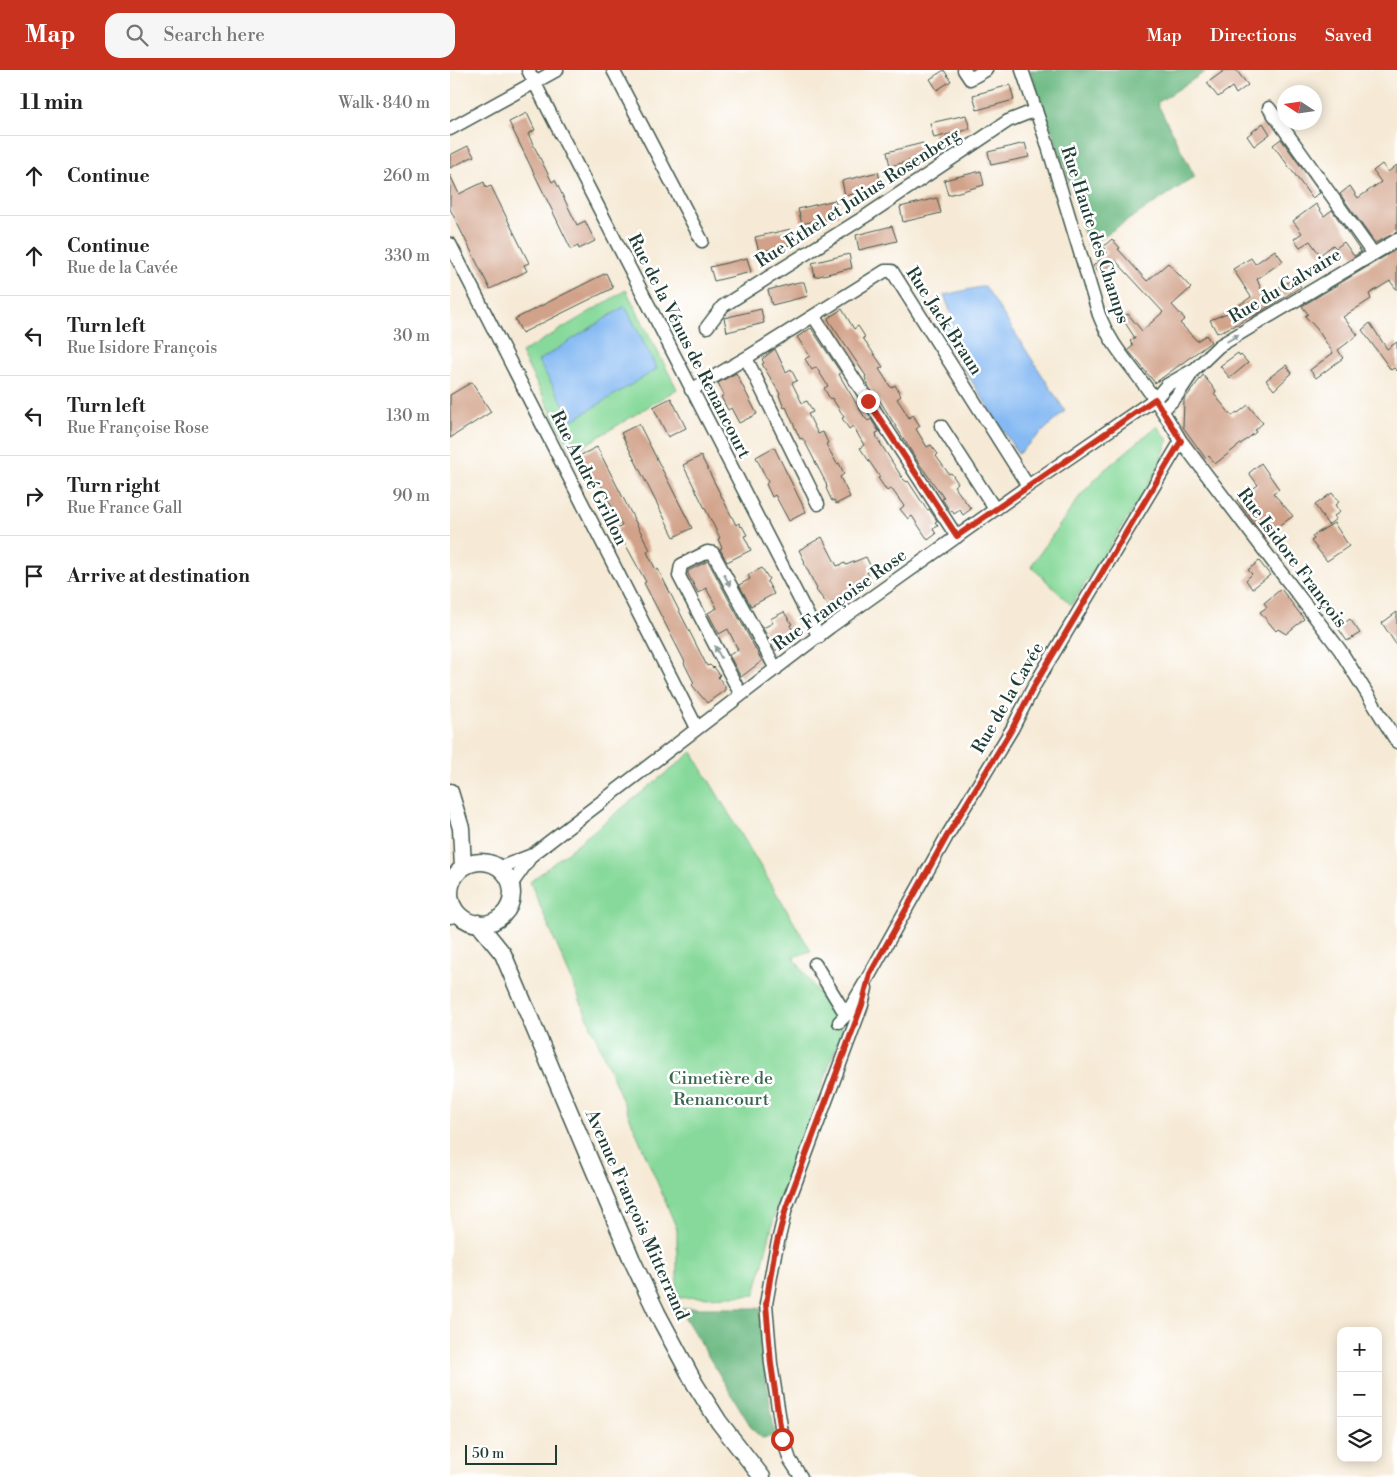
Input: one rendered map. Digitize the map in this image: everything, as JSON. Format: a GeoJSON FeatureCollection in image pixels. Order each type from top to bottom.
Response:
{"type":"FeatureCollection","features":[{"type":"Feature","properties":{"kind":"main road"},"geometry":{"type":"LineString","coordinates":[[450,792],[461,828],[463,868]]}},
{"type":"Feature","properties":{"kind":"main road"},"geometry":{"type":"LineString","coordinates":[[461,828],[472,845],[492,865],[507,876],[511,885],[511,900],[507,909],[492,922],[478,923],[455,916],[450,893],[454,878],[463,868],[477,862],[492,865]]}},
{"type":"Feature","properties":{"kind":"main road","name":"Avenue François Mitterrand"},"geometry":{"type":"LineString","coordinates":[[500,917],[503,954]]}},
{"type":"Feature","properties":{"kind":"main road","name":"Avenue François Mitterrand"},"geometry":{"type":"LineString","coordinates":[[478,923],[503,954],[629,1251],[675,1349],[719,1422],[762,1477]]}},
{"type":"Feature","properties":{"kind":"street","name":"Rue de la Vénus de Renancourt"},"geometry":{"type":"LineString","coordinates":[[528,70],[819,637]]}},
{"type":"Feature","properties":{"kind":"street"},"geometry":{"type":"LineString","coordinates":[[450,129],[557,70]]}},
{"type":"Feature","properties":{"kind":"street"},"geometry":{"type":"LineString","coordinates":[[613,70],[702,241]]}},
{"type":"Feature","properties":{"kind":"street"},"geometry":{"type":"LineString","coordinates":[[964,70],[970,79],[986,70]]}},
{"type":"Feature","properties":{"kind":"street","name":"Rue Haute des Champs"},"geometry":{"type":"LineString","coordinates":[[1022,70],[1106,333],[1120,355],[1155,399]]}},
{"type":"Feature","properties":{"kind":"street"},"geometry":{"type":"LineString","coordinates":[[1269,108],[1373,254]]}},
{"type":"Feature","properties":{"kind":"street","name":"Rue Ethel et Julius Rosenberg"},"geometry":{"type":"LineString","coordinates":[[707,327],[723,306],[868,214],[1008,121],[1036,110]]}},
{"type":"Feature","properties":{"kind":"street","name":"Rue du Calvaire"},"geometry":{"type":"LineString","coordinates":[[1163,410],[1176,397],[1195,369],[1219,346],[1397,240]]}},
{"type":"Feature","properties":{"kind":"street","name":"Rue André Grillon"},"geometry":{"type":"LineString","coordinates":[[450,244],[697,728]]}},
{"type":"Feature","properties":{"kind":"street","name":"Rue Jack Braun"},"geometry":{"type":"LineString","coordinates":[[691,390],[885,271],[892,271],[1028,486]]}},
{"type":"Feature","properties":{"kind":"street"},"geometry":{"type":"LineString","coordinates":[[814,316],[957,536]]}},
{"type":"Feature","properties":{"kind":"street"},"geometry":{"type":"LineString","coordinates":[[746,358],[818,504]]}},
{"type":"Feature","properties":{"kind":"street","name":"Rue du Calvaire"},"geometry":{"type":"LineString","coordinates":[[1155,399],[1167,385],[1195,369]]}},
{"type":"Feature","properties":{"kind":"street","name":"Rue Isidore François"},"geometry":{"type":"LineString","coordinates":[[1155,399],[1181,441],[1340,650],[1397,742]]}},
{"type":"Feature","properties":{"kind":"street","name":"Rue Françoise Rose"},"geometry":{"type":"LineString","coordinates":[[532,855],[830,627],[995,509],[1155,399]]}},
{"type":"Feature","properties":{"kind":"street"},"geometry":{"type":"LineString","coordinates":[[941,426],[995,509]]}},
{"type":"Feature","properties":{"kind":"street","name":"Rue de la Cavée"},"geometry":{"type":"LineString","coordinates":[[870,974],[947,836],[1012,729],[1034,686],[1181,441]]}},
{"type":"Feature","properties":{"kind":"street"},"geometry":{"type":"LineString","coordinates":[[741,695],[679,576],[681,565],[707,552],[713,553],[776,669]]}},
{"type":"Feature","properties":{"kind":"street"},"geometry":{"type":"LineString","coordinates":[[492,865],[532,855]]}},
{"type":"Feature","properties":{"kind":"street"},"geometry":{"type":"LineString","coordinates":[[511,885],[532,855]]}},
{"type":"Feature","properties":{"kind":"street"},"geometry":{"type":"LineString","coordinates":[[815,964],[842,1018],[870,974]]}},
{"type":"Feature","properties":{"kind":"street"},"geometry":{"type":"LineString","coordinates":[[801,1477],[790,1460],[782,1439],[771,1364],[766,1304],[774,1254],[786,1208],[862,1005],[870,974]]}},
{"type":"Feature","properties":{"kind":"green space"},"geometry":{"type":"Polygon","coordinates":[[[1030,70],[1208,70],[1157,103],[1195,177],[1088,246],[1064,164],[1030,70]]]}},
{"type":"Feature","properties":{"kind":"green space"},"geometry":{"type":"Polygon","coordinates":[[[626,290],[677,389],[572,453],[521,353],[626,290]]]}},
{"type":"Feature","properties":{"kind":"green space"},"geometry":{"type":"Polygon","coordinates":[[[1157,426],[1168,440],[1160,464],[1138,502],[1071,605],[1031,566],[1080,496],[1103,471],[1157,426]]]}},
{"type":"Feature","properties":{"kind":"green space","name":"Cimetière de Renancourt"},"geometry":{"type":"Polygon","coordinates":[[[692,752],[811,951],[793,957],[843,1028],[776,1210],[755,1295],[677,1298],[677,1229],[530,882],[692,752]]]}},
{"type":"Feature","properties":{"kind":"green space"},"geometry":{"type":"Polygon","coordinates":[[[679,1308],[761,1308],[763,1358],[775,1436],[762,1438],[753,1430],[679,1308]]]}},
{"type":"Feature","properties":{"kind":"water"},"geometry":{"type":"Polygon","coordinates":[[[985,286],[1065,411],[1018,454],[937,326],[954,321],[944,295],[985,286]]]}},
{"type":"Feature","properties":{"kind":"water"},"geometry":{"type":"Polygon","coordinates":[[[625,306],[657,369],[573,420],[538,361],[625,306]]]}},
{"type":"Feature","properties":{"kind":"building"},"geometry":{"type":"Polygon","coordinates":[[[944,70],[951,81],[937,90],[930,79],[944,70]]]}},
{"type":"Feature","properties":{"kind":"building"},"geometry":{"type":"Polygon","coordinates":[[[1225,70],[1236,70],[1248,85],[1236,94],[1232,87],[1218,97],[1207,83],[1225,70]]]}},
{"type":"Feature","properties":{"kind":"building"},"geometry":{"type":"Polygon","coordinates":[[[1010,85],[1014,100],[977,110],[973,95],[1010,85]]]}},
{"type":"Feature","properties":{"kind":"building"},"geometry":{"type":"Polygon","coordinates":[[[527,113],[535,130],[528,134],[552,182],[555,180],[577,225],[585,221],[595,241],[579,249],[578,246],[571,249],[509,122],[527,113]]]}},
{"type":"Feature","properties":{"kind":"building"},"geometry":{"type":"Polygon","coordinates":[[[966,115],[970,129],[934,138],[930,123],[966,115]]]}},
{"type":"Feature","properties":{"kind":"building"},"geometry":{"type":"Polygon","coordinates":[[[1263,123],[1270,134],[1254,146],[1247,136],[1263,123]]]}},
{"type":"Feature","properties":{"kind":"building"},"geometry":{"type":"Polygon","coordinates":[[[1281,139],[1320,193],[1312,198],[1273,145],[1281,139]]]}},
{"type":"Feature","properties":{"kind":"building"},"geometry":{"type":"Polygon","coordinates":[[[923,143],[926,157],[890,166],[887,152],[923,143]]]}},
{"type":"Feature","properties":{"kind":"building"},"geometry":{"type":"Polygon","coordinates":[[[1025,143],[1029,157],[991,165],[988,152],[1025,143]]]}},
{"type":"Feature","properties":{"kind":"building"},"geometry":{"type":"Polygon","coordinates":[[[468,146],[474,156],[450,168],[450,155],[468,146]]]}},
{"type":"Feature","properties":{"kind":"building"},"geometry":{"type":"Polygon","coordinates":[[[1382,164],[1388,172],[1397,165],[1397,232],[1375,243],[1340,194],[1350,186],[1358,198],[1381,182],[1373,171],[1382,164]]]}},
{"type":"Feature","properties":{"kind":"building"},"geometry":{"type":"Polygon","coordinates":[[[981,171],[984,185],[948,195],[944,180],[981,171]]]}},
{"type":"Feature","properties":{"kind":"building"},"geometry":{"type":"Polygon","coordinates":[[[878,172],[882,187],[845,196],[842,181],[878,172]]]}},
{"type":"Feature","properties":{"kind":"building"},"geometry":{"type":"Polygon","coordinates":[[[450,175],[459,194],[484,182],[486,188],[491,186],[529,263],[524,265],[527,271],[490,289],[450,209],[450,175]]]}},
{"type":"Feature","properties":{"kind":"building"},"geometry":{"type":"Polygon","coordinates":[[[937,198],[941,213],[903,222],[900,207],[937,198]]]}},
{"type":"Feature","properties":{"kind":"building"},"geometry":{"type":"Polygon","coordinates":[[[835,200],[839,215],[802,224],[798,209],[835,200]]]}},
{"type":"Feature","properties":{"kind":"building"},"geometry":{"type":"Polygon","coordinates":[[[1316,204],[1324,216],[1332,210],[1361,252],[1354,256],[1344,242],[1336,248],[1333,245],[1320,255],[1310,241],[1300,247],[1294,239],[1302,233],[1293,221],[1316,204]]]}},
{"type":"Feature","properties":{"kind":"building"},"geometry":{"type":"Polygon","coordinates":[[[892,226],[897,241],[859,250],[856,235],[892,226]]]}},
{"type":"Feature","properties":{"kind":"building"},"geometry":{"type":"Polygon","coordinates":[[[791,229],[795,244],[759,252],[755,237],[791,229]]]}},
{"type":"Feature","properties":{"kind":"building"},"geometry":{"type":"Polygon","coordinates":[[[1112,239],[1120,248],[1118,249],[1147,281],[1168,263],[1191,288],[1172,305],[1185,319],[1180,323],[1197,341],[1206,335],[1211,342],[1155,383],[1128,350],[1133,346],[1130,341],[1135,338],[1122,318],[1128,314],[1142,331],[1163,312],[1115,260],[1100,274],[1093,266],[1108,252],[1103,247],[1112,239]]]}},
{"type":"Feature","properties":{"kind":"building"},"geometry":{"type":"Polygon","coordinates":[[[1397,249],[1397,290],[1390,281],[1369,294],[1371,299],[1343,317],[1358,335],[1338,350],[1343,358],[1316,378],[1310,370],[1333,353],[1317,329],[1305,316],[1308,314],[1302,306],[1397,249]]]}},
{"type":"Feature","properties":{"kind":"building"},"geometry":{"type":"Polygon","coordinates":[[[1275,250],[1283,261],[1257,279],[1264,296],[1295,278],[1301,287],[1250,318],[1248,317],[1240,323],[1217,333],[1210,320],[1227,313],[1251,297],[1233,269],[1251,258],[1255,264],[1275,250]]]}},
{"type":"Feature","properties":{"kind":"building"},"geometry":{"type":"Polygon","coordinates":[[[849,254],[852,268],[815,277],[812,263],[849,254]]]}},
{"type":"Feature","properties":{"kind":"building"},"geometry":{"type":"Polygon","coordinates":[[[747,258],[751,272],[714,281],[710,267],[747,258]]]}},
{"type":"Feature","properties":{"kind":"building"},"geometry":{"type":"Polygon","coordinates":[[[606,273],[613,288],[522,333],[515,319],[606,273]]]}},
{"type":"Feature","properties":{"kind":"building"},"geometry":{"type":"Polygon","coordinates":[[[804,282],[808,296],[772,305],[768,290],[804,282]]]}},
{"type":"Feature","properties":{"kind":"building"},"geometry":{"type":"Polygon","coordinates":[[[761,309],[764,323],[727,332],[724,318],[761,309]]]}},
{"type":"Feature","properties":{"kind":"building"},"geometry":{"type":"Polygon","coordinates":[[[842,309],[854,329],[858,326],[862,332],[865,337],[863,338],[883,367],[879,369],[891,388],[895,385],[901,396],[897,399],[909,418],[913,415],[920,426],[916,429],[927,447],[931,445],[938,454],[936,456],[958,483],[954,486],[971,509],[963,515],[960,510],[954,514],[952,510],[950,511],[942,499],[944,498],[918,462],[875,393],[869,387],[866,376],[829,321],[828,318],[842,309]]]}},
{"type":"Feature","properties":{"kind":"building"},"geometry":{"type":"Polygon","coordinates":[[[1370,323],[1387,349],[1397,342],[1397,371],[1394,368],[1391,370],[1362,330],[1370,323]]]}},
{"type":"Feature","properties":{"kind":"building"},"geometry":{"type":"Polygon","coordinates":[[[811,328],[841,373],[839,374],[841,378],[865,418],[868,421],[871,419],[879,432],[876,433],[877,438],[903,479],[908,481],[927,510],[929,509],[937,521],[935,522],[938,526],[933,529],[936,534],[928,540],[912,516],[908,519],[900,509],[904,506],[891,488],[887,491],[878,478],[880,477],[860,448],[864,445],[853,426],[849,429],[842,418],[844,417],[824,388],[828,386],[816,367],[812,370],[805,359],[810,356],[797,337],[811,328]]]}},
{"type":"Feature","properties":{"kind":"building"},"geometry":{"type":"Polygon","coordinates":[[[775,349],[786,372],[791,369],[797,381],[792,383],[802,403],[807,401],[813,412],[808,414],[818,434],[823,432],[828,443],[826,444],[844,474],[840,477],[850,497],[836,504],[834,500],[832,501],[826,488],[826,483],[805,442],[802,438],[800,439],[786,407],[784,408],[780,394],[762,364],[764,363],[762,359],[775,349]]]}},
{"type":"Feature","properties":{"kind":"building"},"geometry":{"type":"Polygon","coordinates":[[[1238,353],[1248,363],[1230,378],[1220,366],[1238,353]]]}},
{"type":"Feature","properties":{"kind":"building"},"geometry":{"type":"Polygon","coordinates":[[[1286,365],[1292,373],[1274,390],[1266,380],[1286,365]]]}},
{"type":"Feature","properties":{"kind":"building"},"geometry":{"type":"Polygon","coordinates":[[[736,373],[757,414],[739,423],[731,408],[728,410],[721,397],[724,395],[718,383],[736,373]]]}},
{"type":"Feature","properties":{"kind":"building"},"geometry":{"type":"Polygon","coordinates":[[[1203,375],[1216,391],[1214,394],[1232,416],[1248,405],[1263,423],[1255,430],[1256,432],[1215,464],[1209,456],[1206,459],[1183,427],[1184,400],[1203,375]]]}},
{"type":"Feature","properties":{"kind":"building"},"geometry":{"type":"Polygon","coordinates":[[[472,382],[491,412],[450,438],[450,395],[472,382]]]}},
{"type":"Feature","properties":{"kind":"building"},"geometry":{"type":"Polygon","coordinates":[[[671,398],[686,428],[668,437],[653,407],[671,398]]]}},
{"type":"Feature","properties":{"kind":"building"},"geometry":{"type":"Polygon","coordinates":[[[639,424],[692,528],[674,537],[621,433],[639,424]]]}},
{"type":"Feature","properties":{"kind":"building"},"geometry":{"type":"Polygon","coordinates":[[[597,447],[650,550],[647,552],[656,570],[658,569],[707,666],[714,667],[720,675],[718,677],[725,686],[725,690],[707,703],[692,685],[694,683],[685,662],[644,583],[646,582],[617,529],[622,526],[600,483],[595,486],[579,456],[597,447]]]}},
{"type":"Feature","properties":{"kind":"building"},"geometry":{"type":"Polygon","coordinates":[[[774,447],[806,512],[789,521],[775,495],[772,497],[766,484],[768,482],[756,457],[774,447]]]}},
{"type":"Feature","properties":{"kind":"building"},"geometry":{"type":"Polygon","coordinates":[[[701,456],[736,525],[739,523],[747,535],[744,536],[751,550],[727,562],[720,549],[722,548],[718,539],[720,538],[683,465],[701,456]]]}},
{"type":"Feature","properties":{"kind":"building"},"geometry":{"type":"Polygon","coordinates":[[[1261,463],[1279,489],[1273,493],[1293,516],[1278,527],[1280,530],[1266,539],[1237,500],[1258,485],[1249,473],[1261,463]]]}},
{"type":"Feature","properties":{"kind":"building"},"geometry":{"type":"Polygon","coordinates":[[[1332,493],[1339,502],[1335,505],[1340,512],[1334,516],[1336,519],[1328,525],[1315,505],[1332,493]]]}},
{"type":"Feature","properties":{"kind":"building"},"geometry":{"type":"Polygon","coordinates":[[[1334,523],[1349,546],[1327,561],[1311,541],[1314,539],[1312,536],[1334,523]]]}},
{"type":"Feature","properties":{"kind":"building"},"geometry":{"type":"Polygon","coordinates":[[[822,537],[837,566],[845,563],[846,565],[866,557],[872,569],[867,572],[872,582],[831,609],[816,590],[799,550],[822,537]]]}},
{"type":"Feature","properties":{"kind":"building"},"geometry":{"type":"Polygon","coordinates":[[[708,561],[762,661],[741,677],[729,655],[738,650],[728,629],[719,634],[708,613],[717,608],[706,588],[698,593],[688,574],[688,571],[708,561]]]}},
{"type":"Feature","properties":{"kind":"building"},"geometry":{"type":"Polygon","coordinates":[[[1259,561],[1270,575],[1252,589],[1246,580],[1252,574],[1248,570],[1259,561]]]}},
{"type":"Feature","properties":{"kind":"building"},"geometry":{"type":"Polygon","coordinates":[[[762,568],[769,579],[767,581],[774,594],[751,606],[739,585],[750,579],[748,575],[762,568]]]}},
{"type":"Feature","properties":{"kind":"building"},"geometry":{"type":"Polygon","coordinates":[[[1281,589],[1304,619],[1286,634],[1278,629],[1276,631],[1260,612],[1267,607],[1264,603],[1281,589]]]}},
{"type":"Feature","properties":{"kind":"building"},"geometry":{"type":"Polygon","coordinates":[[[784,612],[792,624],[790,625],[795,636],[775,651],[763,628],[773,623],[770,619],[784,612]]]}},
{"type":"Feature","properties":{"kind":"building"},"geometry":{"type":"Polygon","coordinates":[[[1397,612],[1397,646],[1382,623],[1397,612]]]}},
{"type":"Feature","properties":{"kind":"building"},"geometry":{"type":"Polygon","coordinates":[[[1350,619],[1360,633],[1347,641],[1338,628],[1350,619]]]}},
{"type":"Feature","properties":{"kind":"route"},"geometry":{"type":"LineString","coordinates":[[782,1439],[771,1364],[766,1304],[774,1254],[786,1208],[862,1005],[870,974],[947,836],[1012,729],[1034,686],[1181,441],[1155,399],[957,536],[868,401]]}}]}
